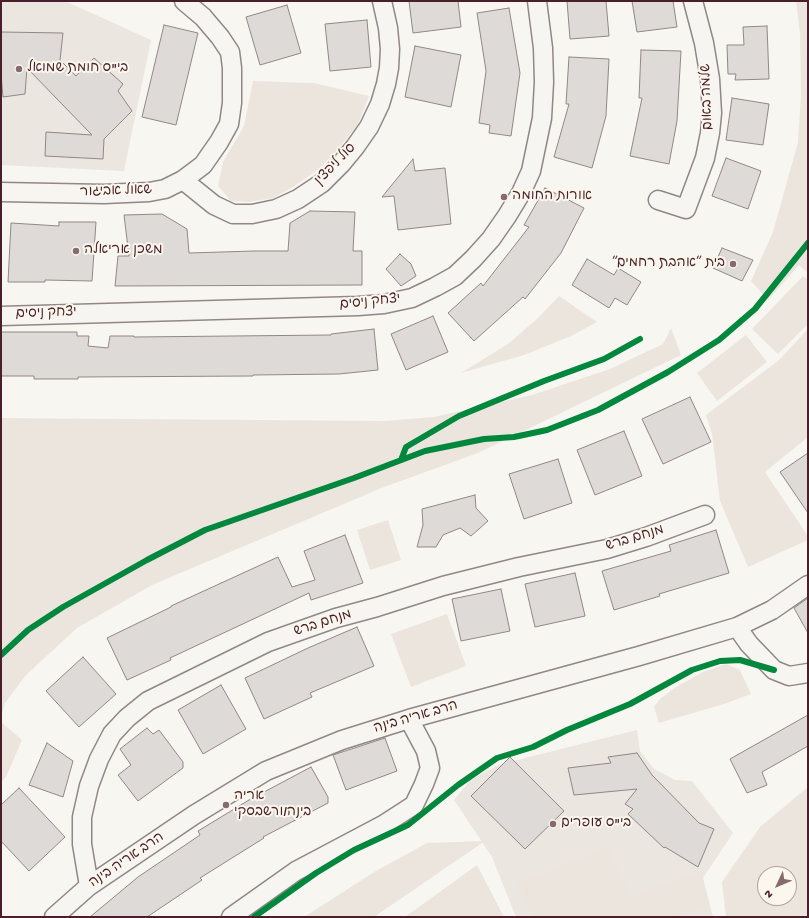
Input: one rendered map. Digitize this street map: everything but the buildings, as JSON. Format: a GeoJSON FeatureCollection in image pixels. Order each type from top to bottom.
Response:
{"type":"FeatureCollection","features":[{"type":"Feature","properties":{"kind":"street","name":"שאול אביגור"},"geometry":{"type":"LineString","coordinates":[[1,192],[104,194],[149,192],[165,189],[183,180],[203,164],[229,124],[233,87],[230,52],[220,37],[203,17],[184,1]]}},
{"type":"Feature","properties":{"kind":"street","name":"סול ליפצין"},"geometry":{"type":"LineString","coordinates":[[183,180],[219,209],[233,214],[252,214],[276,209],[298,199],[322,183],[341,164],[369,127],[380,104],[387,79],[390,49],[388,28],[382,1]]}},
{"type":"Feature","properties":{"kind":"street","name":"יצחק ניסים"},"geometry":{"type":"LineString","coordinates":[[1,316],[384,304],[412,298],[455,276],[491,239],[518,199],[531,171],[542,118],[544,82],[543,48],[537,1]]}},
{"type":"Feature","properties":{"kind":"street","name":"שלמה באום"},"geometry":{"type":"LineString","coordinates":[[658,200],[686,209],[705,158],[710,134],[712,113],[710,79],[704,42],[693,1]]}},
{"type":"Feature","properties":{"kind":"street","name":"מנחם ברש"},"geometry":{"type":"LineString","coordinates":[[89,886],[82,844],[82,817],[89,786],[99,759],[112,734],[127,718],[148,701],[268,642],[336,618],[377,607],[443,586],[512,568],[614,547],[646,538],[706,515]]}},
{"type":"Feature","properties":{"kind":"street","name":"הרב אריה בינה"},"geometry":{"type":"LineString","coordinates":[[54,917],[89,886],[194,816],[266,771],[342,740],[409,719],[639,656],[737,627],[772,610],[808,585]]}},
{"type":"Feature","properties":{"kind":"street"},"geometry":{"type":"LineString","coordinates":[[737,627],[749,644],[774,670],[789,676],[808,673]]}},
{"type":"Feature","properties":{"kind":"street"},"geometry":{"type":"LineString","coordinates":[[231,917],[296,872],[383,825],[414,805],[430,768],[426,751],[409,719]]}},
{"type":"Feature","properties":{"kind":"shaded area"},"geometry":{"type":"Polygon","coordinates":[[[1,1],[65,1],[151,40],[124,171],[1,165],[1,1]]]}},
{"type":"Feature","properties":{"kind":"shaded area"},"geometry":{"type":"Polygon","coordinates":[[[796,1],[808,1],[808,273],[799,265],[768,300],[751,281],[773,232],[798,142],[801,96],[800,34],[796,1]]]}},
{"type":"Feature","properties":{"kind":"shaded area"},"geometry":{"type":"Polygon","coordinates":[[[253,81],[314,83],[369,96],[358,124],[341,146],[319,169],[293,187],[273,198],[249,202],[231,201],[218,186],[223,162],[244,126],[253,81]]]}},
{"type":"Feature","properties":{"kind":"shaded area"},"geometry":{"type":"Polygon","coordinates":[[[803,276],[808,280],[808,324],[778,354],[752,329],[803,276]]]}},
{"type":"Feature","properties":{"kind":"shaded area"},"geometry":{"type":"Polygon","coordinates":[[[559,296],[597,322],[571,336],[524,355],[461,373],[508,344],[539,317],[559,296]]]}},
{"type":"Feature","properties":{"kind":"shaded area"},"geometry":{"type":"Polygon","coordinates":[[[671,328],[681,355],[478,453],[384,487],[152,585],[77,628],[26,675],[5,703],[1,718],[1,418],[385,421],[434,417],[532,395],[610,369],[663,344],[671,328]]]}},
{"type":"Feature","properties":{"kind":"shaded area"},"geometry":{"type":"Polygon","coordinates":[[[808,329],[808,437],[765,472],[808,536],[808,540],[748,567],[720,501],[712,434],[706,415],[778,361],[808,329]]]}},
{"type":"Feature","properties":{"kind":"shaded area"},"geometry":{"type":"Polygon","coordinates":[[[746,335],[767,362],[717,401],[697,373],[746,335]]]}},
{"type":"Feature","properties":{"kind":"shaded area"},"geometry":{"type":"Polygon","coordinates":[[[388,520],[401,560],[370,570],[357,530],[388,520]]]}},
{"type":"Feature","properties":{"kind":"shaded area"},"geometry":{"type":"Polygon","coordinates":[[[447,614],[466,666],[411,687],[391,634],[447,614]]]}},
{"type":"Feature","properties":{"kind":"shaded area"},"geometry":{"type":"Polygon","coordinates":[[[726,664],[740,670],[751,694],[727,703],[659,723],[654,707],[660,699],[676,687],[703,672],[726,664]]]}},
{"type":"Feature","properties":{"kind":"shaded area"},"geometry":{"type":"Polygon","coordinates":[[[1,722],[22,740],[6,777],[1,782],[1,722]]]}},
{"type":"Feature","properties":{"kind":"shaded area"},"geometry":{"type":"Polygon","coordinates":[[[637,730],[640,751],[654,769],[675,780],[692,781],[733,833],[703,878],[713,917],[516,917],[492,857],[454,800],[470,780],[501,764],[637,730]]]}},
{"type":"Feature","properties":{"kind":"shaded area"},"geometry":{"type":"Polygon","coordinates":[[[808,787],[808,917],[726,917],[722,882],[760,827],[808,787]]]}},
{"type":"Feature","properties":{"kind":"shaded area"},"geometry":{"type":"Polygon","coordinates":[[[485,841],[374,917],[304,917],[376,871],[427,843],[485,841]]]}},
{"type":"Feature","properties":{"kind":"shaded area"},"geometry":{"type":"Polygon","coordinates":[[[607,847],[631,897],[702,871],[708,906],[674,917],[533,917],[518,883],[607,847]]]}},
{"type":"Feature","properties":{"kind":"shaded area"},"geometry":{"type":"Polygon","coordinates":[[[477,865],[504,917],[405,917],[477,865]]]}},
{"type":"Feature","properties":{"kind":"cycle path"},"geometry":{"type":"LineString","coordinates":[[1,655],[28,630],[63,607],[147,560],[205,530],[354,478],[425,451],[484,439],[514,437],[547,430],[598,410],[668,372],[719,340],[755,309],[808,243]]}},
{"type":"Feature","properties":{"kind":"cycle path"},"geometry":{"type":"LineString","coordinates":[[401,460],[406,447],[459,416],[544,381],[604,359],[640,339]]}},
{"type":"Feature","properties":{"kind":"cycle path"},"geometry":{"type":"LineString","coordinates":[[254,917],[316,873],[354,850],[408,825],[458,785],[497,758],[533,747],[567,730],[630,704],[692,670],[720,661],[740,660],[774,670]]}},
{"type":"Feature","properties":{"kind":"place","name":"בי\"ס חומת שמואל"},"geometry":{"type":"Point","coordinates":[19,69]}},
{"type":"Feature","properties":{"kind":"place","name":"אורות החומה"},"geometry":{"type":"Point","coordinates":[504,197]}},
{"type":"Feature","properties":{"kind":"place","name":"משכן אריאלה"},"geometry":{"type":"Point","coordinates":[76,251]}},
{"type":"Feature","properties":{"kind":"place","name":"בית ״אהבת רחמים״"},"geometry":{"type":"Point","coordinates":[733,264]}},
{"type":"Feature","properties":{"kind":"place","name":"אריה בינה/ורשבסקי"},"geometry":{"type":"Point","coordinates":[226,805]}},
{"type":"Feature","properties":{"kind":"place","name":"בי\"ס עופרים"},"geometry":{"type":"Point","coordinates":[553,824]}}]}
